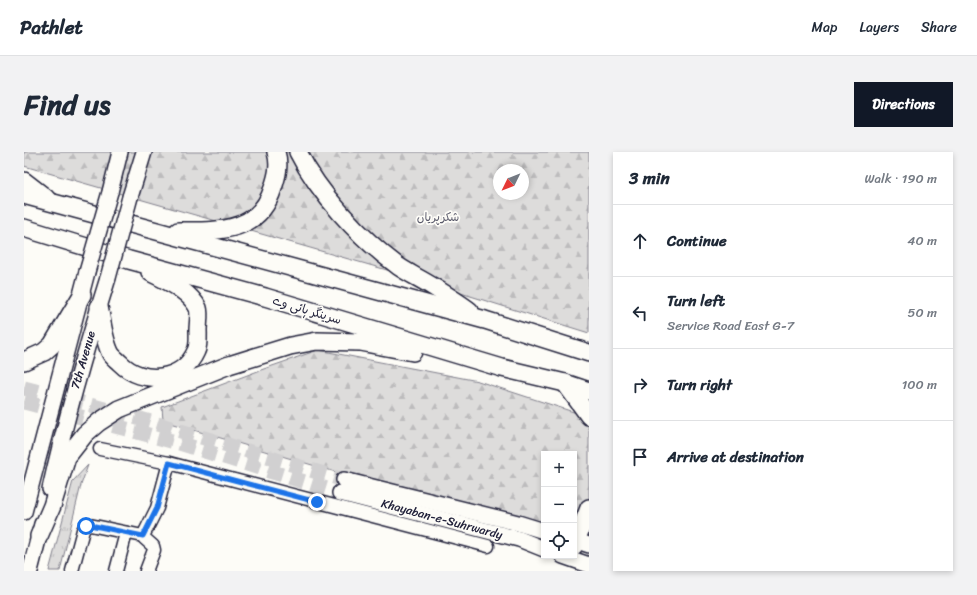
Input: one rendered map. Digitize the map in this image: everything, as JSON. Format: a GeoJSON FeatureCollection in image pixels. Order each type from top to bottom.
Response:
{"type":"FeatureCollection","features":[{"type":"Feature","properties":{"kind":"highway"},"geometry":{"type":"LineString","coordinates":[[154,231],[220,230],[241,226],[259,212],[272,192],[278,169],[276,152]]}},
{"type":"Feature","properties":{"kind":"highway"},"geometry":{"type":"LineString","coordinates":[[298,152],[325,194],[351,224],[372,245],[399,266],[484,320]]}},
{"type":"Feature","properties":{"kind":"highway"},"geometry":{"type":"LineString","coordinates":[[24,181],[53,204]]}},
{"type":"Feature","properties":{"kind":"highway"},"geometry":{"type":"LineString","coordinates":[[24,195],[484,320],[589,353]]}},
{"type":"Feature","properties":{"kind":"highway","name":"سرینگر ہائی وے"},"geometry":{"type":"LineString","coordinates":[[24,228],[129,260],[265,297],[502,368],[565,383],[589,391]]}},
{"type":"Feature","properties":{"kind":"highway"},"geometry":{"type":"LineString","coordinates":[[24,236],[43,234]]}},
{"type":"Feature","properties":{"kind":"highway"},"geometry":{"type":"LineString","coordinates":[[99,307],[105,336],[111,354],[130,372],[156,378],[167,377],[182,370],[190,362],[197,350],[199,310],[191,298],[183,291],[129,260]]}},
{"type":"Feature","properties":{"kind":"highway"},"geometry":{"type":"LineString","coordinates":[[24,361],[44,352],[52,345],[82,295]]}},
{"type":"Feature","properties":{"kind":"highway"},"geometry":{"type":"LineString","coordinates":[[39,536],[52,506],[67,457],[90,430],[119,409],[229,366],[290,346],[317,342],[360,342],[502,368]]}},
{"type":"Feature","properties":{"kind":"highway"},"geometry":{"type":"LineString","coordinates":[[565,383],[589,416]]}},
{"type":"Feature","properties":{"kind":"highway"},"geometry":{"type":"LineString","coordinates":[[577,539],[589,508]]}},
{"type":"Feature","properties":{"kind":"main road","name":"7th Avenue"},"geometry":{"type":"LineString","coordinates":[[24,512],[120,152]]}},
{"type":"Feature","properties":{"kind":"main road","name":"7th Avenue"},"geometry":{"type":"LineString","coordinates":[[30,571],[62,436],[81,364],[108,278],[144,152]]}},
{"type":"Feature","properties":{"kind":"main road","name":"Khayaban-e-Suhrwardy"},"geometry":{"type":"LineString","coordinates":[[541,530],[518,523],[342,486],[520,540],[541,548]]}},
{"type":"Feature","properties":{"kind":"main road"},"geometry":{"type":"LineString","coordinates":[[577,553],[589,565]]}},
{"type":"Feature","properties":{"kind":"street"},"geometry":{"type":"LineString","coordinates":[[100,449],[169,463],[488,546]]}},
{"type":"Feature","properties":{"kind":"street"},"geometry":{"type":"LineString","coordinates":[[143,536],[157,508],[169,463]]}},
{"type":"Feature","properties":{"kind":"street"},"geometry":{"type":"LineString","coordinates":[[72,571],[83,530],[86,526],[90,525],[143,536],[153,546],[154,550],[146,571]]}},
{"type":"Feature","properties":{"kind":"street"},"geometry":{"type":"LineString","coordinates":[[116,571],[126,533]]}},
{"type":"Feature","properties":{"kind":"green space","name":"شکرپریاں"},"geometry":{"type":"Polygon","coordinates":[[[24,152],[589,152],[589,333],[387,270],[24,166],[24,152]]]}},
{"type":"Feature","properties":{"kind":"green space"},"geometry":{"type":"Polygon","coordinates":[[[318,350],[478,381],[589,417],[589,544],[577,541],[577,451],[541,451],[541,531],[163,421],[162,407],[318,350]]]}},
{"type":"Feature","properties":{"kind":"green space"},"geometry":{"type":"Polygon","coordinates":[[[88,465],[81,485],[60,571],[49,571],[73,481],[88,465]]]}},
{"type":"Feature","properties":{"kind":"tunnel"},"geometry":{"type":"LineString","coordinates":[[24,388],[124,414],[344,480]]}},
{"type":"Feature","properties":{"kind":"tunnel"},"geometry":{"type":"LineString","coordinates":[[24,402],[179,443],[340,493]]}},
{"type":"Feature","properties":{"kind":"route"},"geometry":{"type":"LineString","coordinates":[[86,526],[90,525],[143,536],[157,508],[169,463],[317,502]]}}]}
